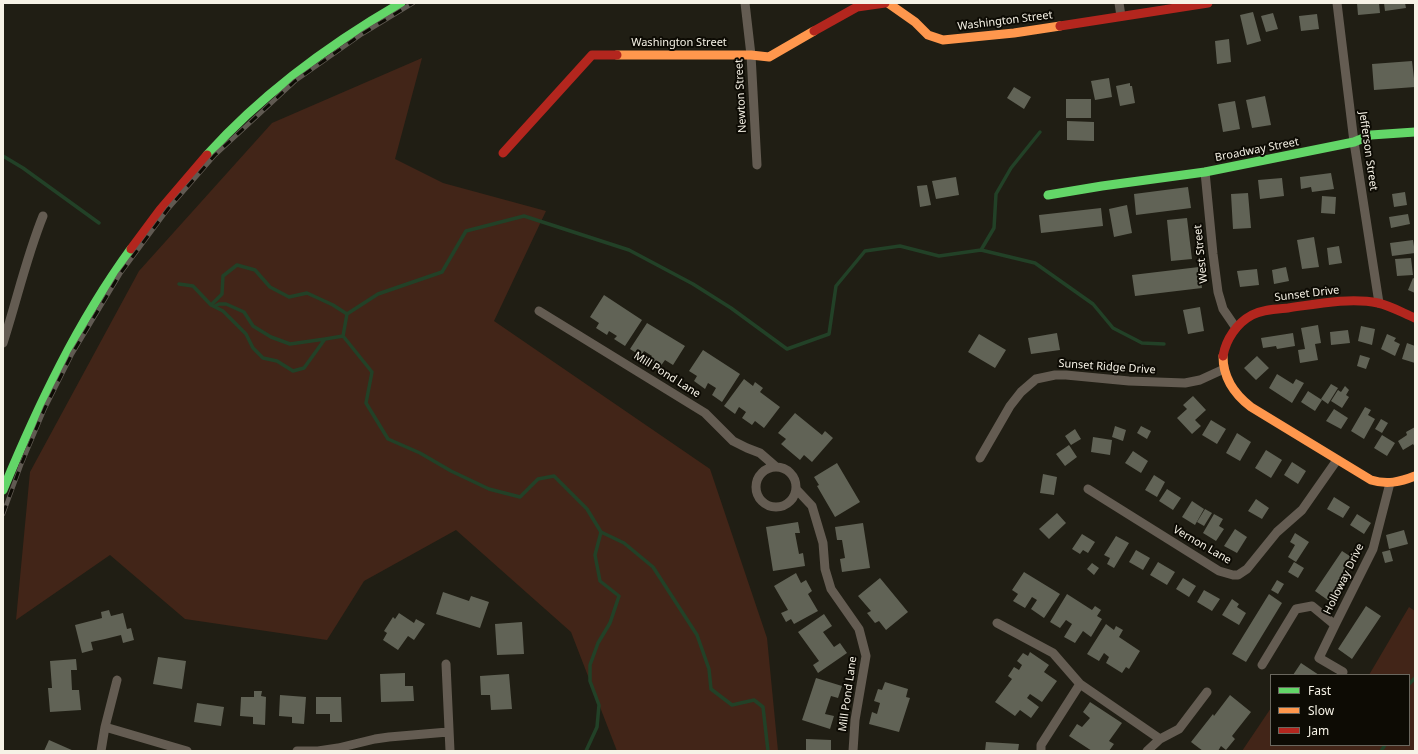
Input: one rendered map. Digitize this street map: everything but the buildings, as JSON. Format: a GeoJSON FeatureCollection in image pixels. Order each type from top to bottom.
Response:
{"type":"FeatureCollection","features":[{"type":"Feature","properties":{"kind":"street"},"geometry":{"type":"LineString","coordinates":[[3,490],[18,450],[47,388],[85,320],[114,272],[131,248],[182,184],[231,129],[283,83],[330,47],[373,18],[401,3]]}},
{"type":"Feature","properties":{"kind":"street","name":"Newton Street"},"geometry":{"type":"LineString","coordinates":[[745,3],[751,55],[757,165]]}},
{"type":"Feature","properties":{"kind":"street","name":"Washington Street"},"geometry":{"type":"LineString","coordinates":[[503,153],[592,55],[751,55],[769,57],[857,7],[887,3],[914,22],[928,35],[942,40],[1014,33],[1208,3]]}},
{"type":"Feature","properties":{"kind":"street"},"geometry":{"type":"LineString","coordinates":[[1119,3],[1121,16]]}},
{"type":"Feature","properties":{"kind":"street","name":"Jefferson Street"},"geometry":{"type":"LineString","coordinates":[[1337,3],[1354,142],[1379,303]]}},
{"type":"Feature","properties":{"kind":"street","name":"Broadway Street"},"geometry":{"type":"LineString","coordinates":[[1048,195],[1205,172],[1354,142],[1371,135],[1415,132]]}},
{"type":"Feature","properties":{"kind":"street","name":"West Street"},"geometry":{"type":"LineString","coordinates":[[1205,172],[1218,292],[1223,308],[1236,328]]}},
{"type":"Feature","properties":{"kind":"street"},"geometry":{"type":"LineString","coordinates":[[3,343],[25,264],[43,216]]}},
{"type":"Feature","properties":{"kind":"street","name":"Sunset Drive"},"geometry":{"type":"LineString","coordinates":[[1224,369],[1222,357],[1227,342],[1236,328],[1254,315],[1270,310],[1332,302],[1379,303],[1415,318]]}},
{"type":"Feature","properties":{"kind":"street","name":"Mill Pond Lane"},"geometry":{"type":"LineString","coordinates":[[539,311],[705,413],[733,441],[760,453],[775,466],[787,469],[792,473],[795,478],[797,490],[812,506],[823,543],[825,569],[831,589],[859,629],[866,656],[855,720],[852,751]]}},
{"type":"Feature","properties":{"kind":"street"},"geometry":{"type":"LineString","coordinates":[[1224,369],[1230,386],[1240,399],[1371,480],[1378,483],[1390,483],[1415,476]]}},
{"type":"Feature","properties":{"kind":"street","name":"Sunset Ridge Drive"},"geometry":{"type":"LineString","coordinates":[[980,458],[1010,406],[1021,392],[1036,379],[1055,375],[1066,375],[1129,381],[1179,383],[1200,380],[1224,369]]}},
{"type":"Feature","properties":{"kind":"street","name":"Vernon Lane"},"geometry":{"type":"LineString","coordinates":[[1088,489],[1219,571],[1238,575],[1248,569],[1277,532],[1302,510],[1337,460]]}},
{"type":"Feature","properties":{"kind":"street"},"geometry":{"type":"LineString","coordinates":[[775,466],[763,471],[756,482],[756,489],[762,500],[773,507],[779,507],[786,505],[791,501],[797,490]]}},
{"type":"Feature","properties":{"kind":"street","name":"Holloway Drive"},"geometry":{"type":"LineString","coordinates":[[1262,665],[1296,609],[1312,606],[1335,625],[1373,549],[1390,483]]}},
{"type":"Feature","properties":{"kind":"street"},"geometry":{"type":"LineString","coordinates":[[997,623],[1053,653],[1080,684],[1160,739]]}},
{"type":"Feature","properties":{"kind":"street"},"geometry":{"type":"LineString","coordinates":[[1335,625],[1319,658],[1343,672]]}},
{"type":"Feature","properties":{"kind":"street"},"geometry":{"type":"LineString","coordinates":[[446,664],[450,751]]}},
{"type":"Feature","properties":{"kind":"street"},"geometry":{"type":"LineString","coordinates":[[101,751],[105,727],[117,680]]}},
{"type":"Feature","properties":{"kind":"street"},"geometry":{"type":"LineString","coordinates":[[1041,751],[1041,745],[1080,684]]}},
{"type":"Feature","properties":{"kind":"street"},"geometry":{"type":"LineString","coordinates":[[1147,751],[1160,739],[1179,729],[1207,692]]}},
{"type":"Feature","properties":{"kind":"street"},"geometry":{"type":"LineString","coordinates":[[105,727],[187,751]]}},
{"type":"Feature","properties":{"kind":"street"},"geometry":{"type":"LineString","coordinates":[[297,751],[334,749],[389,736],[448,732]]}},
{"type":"Feature","properties":{"kind":"shaded area"},"geometry":{"type":"Polygon","coordinates":[[[422,58],[395,159],[443,183],[546,211],[494,321],[710,469],[767,638],[778,751],[617,751],[571,632],[456,530],[364,581],[327,640],[185,619],[110,555],[16,620],[30,472],[139,271],[272,123],[422,58]]]}},
{"type":"Feature","properties":{"kind":"shaded area"},"geometry":{"type":"Polygon","coordinates":[[[1409,607],[1415,611],[1415,751],[1242,751],[1270,709],[1270,746],[1410,746],[1410,674],[1370,674],[1409,607]]]}},
{"type":"Feature","properties":{"kind":"waterway"},"geometry":{"type":"LineString","coordinates":[[347,314],[378,294],[442,272],[466,231],[524,216],[629,250],[693,284],[731,308],[787,349],[829,334],[836,286],[865,251],[900,246],[939,256],[981,250],[994,228],[996,194],[1011,168],[1040,132]]}},
{"type":"Feature","properties":{"kind":"waterway"},"geometry":{"type":"LineString","coordinates":[[3,156],[23,168],[99,223]]}},
{"type":"Feature","properties":{"kind":"waterway"},"geometry":{"type":"LineString","coordinates":[[981,250],[1035,263],[1093,304],[1113,328],[1142,343],[1164,344]]}},
{"type":"Feature","properties":{"kind":"waterway"},"geometry":{"type":"LineString","coordinates":[[179,284],[193,286],[211,305],[222,294],[223,276],[237,265],[255,270],[270,287],[289,297],[307,293],[333,305],[347,314],[343,336],[372,372],[366,403],[388,439],[420,453],[451,471],[489,489],[520,497],[538,479],[554,476],[587,509],[601,532],[624,543],[653,567],[697,635],[709,669],[711,689],[732,705],[754,700],[763,707],[768,751]]}},
{"type":"Feature","properties":{"kind":"waterway"},"geometry":{"type":"LineString","coordinates":[[215,306],[219,304],[226,304],[244,312],[253,326],[271,337],[290,344],[325,339]]}},
{"type":"Feature","properties":{"kind":"waterway"},"geometry":{"type":"LineString","coordinates":[[211,305],[223,311],[246,334],[253,348],[263,358],[277,361],[293,371],[304,368],[325,339],[343,336]]}},
{"type":"Feature","properties":{"kind":"waterway"},"geometry":{"type":"LineString","coordinates":[[586,751],[597,727],[599,705],[590,681],[590,665],[598,643],[610,623],[619,596],[600,581],[595,555],[601,532]]}},
{"type":"Feature","properties":{"kind":"waterway"},"geometry":{"type":"LineString","coordinates":[[1410,683],[1415,678]]}},
{"type":"Feature","properties":{"kind":"waterway"},"geometry":{"type":"LineString","coordinates":[[1381,751],[1384,746]]}},
{"type":"Feature","properties":{"kind":"railway"},"geometry":{"type":"LineString","coordinates":[[3,514],[21,465],[45,408],[72,354],[120,274],[168,209],[215,155],[295,81],[362,34],[413,3]]}},
{"type":"Feature","properties":{"kind":"traffic: fast"},"geometry":{"type":"LineString","coordinates":[[207,155],[251,111],[298,72],[348,35],[401,3]]}},
{"type":"Feature","properties":{"kind":"traffic: fast"},"geometry":{"type":"LineString","coordinates":[[1048,195],[1205,172],[1354,142],[1371,135],[1415,132]]}},
{"type":"Feature","properties":{"kind":"traffic: fast"},"geometry":{"type":"LineString","coordinates":[[3,490],[30,427],[60,366],[93,306],[131,249]]}},
{"type":"Feature","properties":{"kind":"traffic: slow"},"geometry":{"type":"LineString","coordinates":[[888,3],[915,22],[928,35],[943,40],[1014,33],[1060,26]]}},
{"type":"Feature","properties":{"kind":"traffic: slow"},"geometry":{"type":"LineString","coordinates":[[617,55],[751,55],[769,57],[814,31]]}},
{"type":"Feature","properties":{"kind":"traffic: slow"},"geometry":{"type":"LineString","coordinates":[[1223,356],[1227,378],[1239,397],[1251,407],[1371,480],[1377,482],[1393,482],[1415,476]]}},
{"type":"Feature","properties":{"kind":"traffic: jam"},"geometry":{"type":"LineString","coordinates":[[814,31],[857,7],[885,3]]}},
{"type":"Feature","properties":{"kind":"traffic: jam"},"geometry":{"type":"LineString","coordinates":[[1060,26],[1208,3]]}},
{"type":"Feature","properties":{"kind":"traffic: jam"},"geometry":{"type":"LineString","coordinates":[[503,153],[592,55],[617,55]]}},
{"type":"Feature","properties":{"kind":"traffic: jam"},"geometry":{"type":"LineString","coordinates":[[131,249],[160,210],[207,155]]}},
{"type":"Feature","properties":{"kind":"traffic: jam"},"geometry":{"type":"LineString","coordinates":[[1223,356],[1224,350],[1237,327],[1247,318],[1265,310],[1333,302],[1368,301],[1383,304],[1415,318]]}}]}
